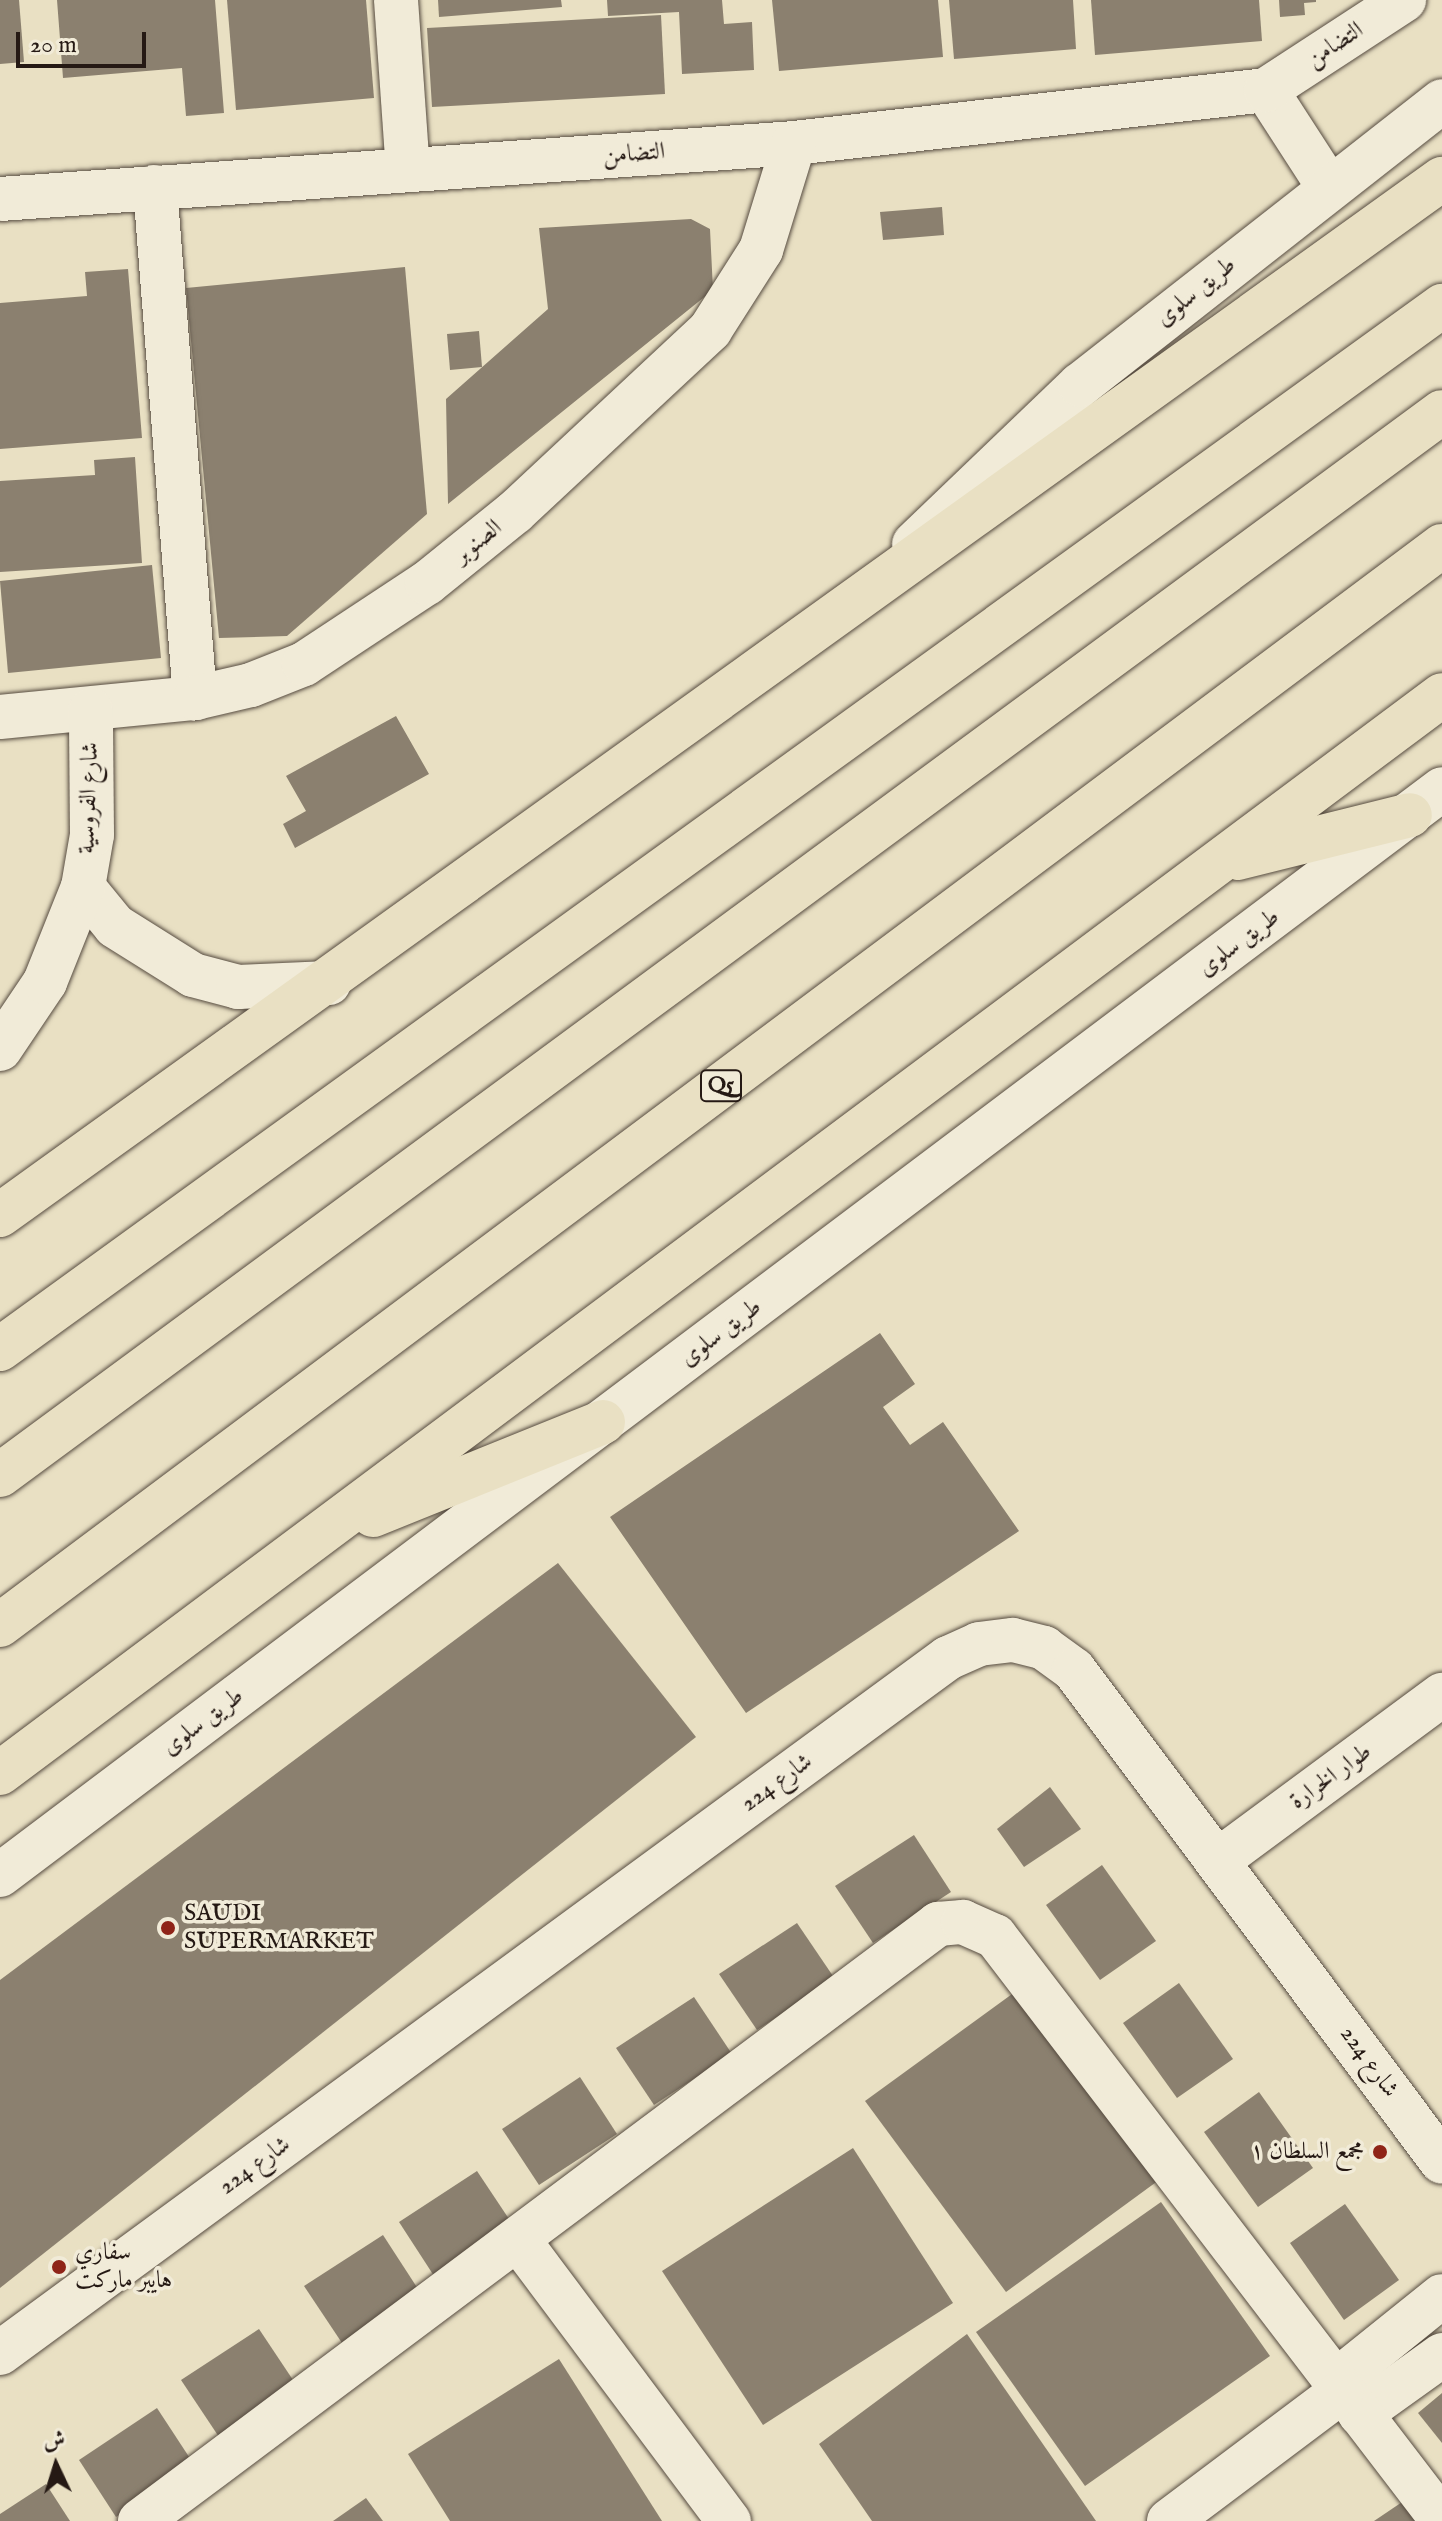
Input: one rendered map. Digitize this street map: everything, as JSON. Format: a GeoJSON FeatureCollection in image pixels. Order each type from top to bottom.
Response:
{"type":"FeatureCollection","features":[{"type":"Feature","properties":{"kind":"main road","name":"طريق سلوى"},"geometry":{"type":"LineString","coordinates":[[0,1215],[329,983],[1442,179]]}},
{"type":"Feature","properties":{"kind":"main road"},"geometry":{"type":"LineString","coordinates":[[0,1349],[1442,306]]}},
{"type":"Feature","properties":{"kind":"main road"},"geometry":{"type":"LineString","coordinates":[[0,1475],[1442,412]]}},
{"type":"Feature","properties":{"kind":"main road","name":"Q5"},"geometry":{"type":"LineString","coordinates":[[0,1625],[1442,546]]}},
{"type":"Feature","properties":{"kind":"main road"},"geometry":{"type":"LineString","coordinates":[[0,1773],[1442,695]]}},
{"type":"Feature","properties":{"kind":"main road"},"geometry":{"type":"LineString","coordinates":[[1221,863],[1426,802]]}},
{"type":"Feature","properties":{"kind":"main road"},"geometry":{"type":"LineString","coordinates":[[315,1538],[603,1422]]}},
{"type":"Feature","properties":{"kind":"street"},"geometry":{"type":"LineString","coordinates":[[396,0],[408,170]]}},
{"type":"Feature","properties":{"kind":"street","name":"التضامن"},"geometry":{"type":"LineString","coordinates":[[0,199],[794,143],[1266,90],[1404,0]]}},
{"type":"Feature","properties":{"kind":"street"},"geometry":{"type":"LineString","coordinates":[[1266,90],[1328,186]]}},
{"type":"Feature","properties":{"kind":"street","name":"طريق سلوى"},"geometry":{"type":"LineString","coordinates":[[862,598],[1080,385],[1328,186],[1442,101]]}},
{"type":"Feature","properties":{"kind":"street","name":"الصنوبر"},"geometry":{"type":"LineString","coordinates":[[0,717],[195,698],[304,664],[427,583],[581,452],[710,330],[744,286],[783,193],[794,143]]}},
{"type":"Feature","properties":{"kind":"street"},"geometry":{"type":"LineString","coordinates":[[155,187],[195,698]]}},
{"type":"Feature","properties":{"kind":"street","name":"شارع الفروسية"},"geometry":{"type":"LineString","coordinates":[[0,1049],[45,982],[83,887],[92,835],[91,710]]}},
{"type":"Feature","properties":{"kind":"street","name":"طريق سلوى"},"geometry":{"type":"LineString","coordinates":[[0,1875],[1426,802]]}},
{"type":"Feature","properties":{"kind":"street","name":"شارع الفروسية"},"geometry":{"type":"LineString","coordinates":[[83,887],[115,926],[193,975],[238,987],[329,983]]}},
{"type":"Feature","properties":{"kind":"street","name":"شارع 224"},"geometry":{"type":"LineString","coordinates":[[0,2353],[948,1658],[979,1644],[1013,1640],[1044,1648],[1074,1670],[1220,1859],[1442,2162]]}},
{"type":"Feature","properties":{"kind":"street","name":"طوار الخرارة"},"geometry":{"type":"LineString","coordinates":[[1220,1859],[1442,1695]]}},
{"type":"Feature","properties":{"kind":"street"},"geometry":{"type":"LineString","coordinates":[[140,2521],[520,2242],[938,1924],[963,1922],[995,1936],[1442,2520]]}},
{"type":"Feature","properties":{"kind":"street"},"geometry":{"type":"LineString","coordinates":[[520,2242],[729,2521]]}},
{"type":"Feature","properties":{"kind":"street"},"geometry":{"type":"LineString","coordinates":[[1169,2521],[1346,2396],[1442,2296]]}},
{"type":"Feature","properties":{"kind":"street"},"geometry":{"type":"LineString","coordinates":[[1346,2396],[1442,2355]]}},
{"type":"Feature","properties":{"kind":"building"},"geometry":{"type":"Polygon","coordinates":[[[0,0],[19,0],[24,62],[0,64],[0,0]]]}},
{"type":"Feature","properties":{"kind":"building"},"geometry":{"type":"Polygon","coordinates":[[[57,0],[215,0],[224,113],[186,116],[182,68],[63,78],[57,0]]]}},
{"type":"Feature","properties":{"kind":"building"},"geometry":{"type":"Polygon","coordinates":[[[227,0],[366,0],[374,98],[236,110],[227,0]]]}},
{"type":"Feature","properties":{"kind":"building"},"geometry":{"type":"Polygon","coordinates":[[[438,0],[561,0],[562,7],[439,17],[438,0]]]}},
{"type":"Feature","properties":{"kind":"building"},"geometry":{"type":"Polygon","coordinates":[[[607,0],[722,0],[724,24],[752,22],[754,70],[682,74],[679,12],[608,16],[607,0]]]}},
{"type":"Feature","properties":{"kind":"building"},"geometry":{"type":"Polygon","coordinates":[[[772,0],[938,0],[943,57],[779,71],[772,0]]]}},
{"type":"Feature","properties":{"kind":"building"},"geometry":{"type":"Polygon","coordinates":[[[949,0],[1073,0],[1076,49],[954,59],[949,0]]]}},
{"type":"Feature","properties":{"kind":"building"},"geometry":{"type":"Polygon","coordinates":[[[1091,0],[1259,0],[1262,41],[1095,55],[1091,0]]]}},
{"type":"Feature","properties":{"kind":"building"},"geometry":{"type":"Polygon","coordinates":[[[1279,0],[1316,2],[1304,3],[1305,15],[1280,17],[1279,0]]]}},
{"type":"Feature","properties":{"kind":"building"},"geometry":{"type":"Polygon","coordinates":[[[661,15],[665,94],[432,107],[427,28],[661,15]]]}},
{"type":"Feature","properties":{"kind":"building"},"geometry":{"type":"Polygon","coordinates":[[[942,207],[944,235],[883,240],[880,212],[942,207]]]}},
{"type":"Feature","properties":{"kind":"building"},"geometry":{"type":"Polygon","coordinates":[[[691,219],[710,229],[713,290],[448,504],[446,399],[548,309],[539,228],[691,219]]]}},
{"type":"Feature","properties":{"kind":"building"},"geometry":{"type":"Polygon","coordinates":[[[405,267],[427,514],[287,636],[219,638],[186,288],[405,267]]]}},
{"type":"Feature","properties":{"kind":"building"},"geometry":{"type":"Polygon","coordinates":[[[128,269],[142,438],[0,449],[0,303],[87,296],[85,272],[128,269]]]}},
{"type":"Feature","properties":{"kind":"building"},"geometry":{"type":"Polygon","coordinates":[[[479,331],[482,367],[450,370],[447,334],[479,331]]]}},
{"type":"Feature","properties":{"kind":"building"},"geometry":{"type":"Polygon","coordinates":[[[135,457],[142,563],[0,572],[0,481],[95,475],[94,460],[135,457]]]}},
{"type":"Feature","properties":{"kind":"building"},"geometry":{"type":"Polygon","coordinates":[[[152,565],[161,658],[8,673],[0,581],[152,565]]]}},
{"type":"Feature","properties":{"kind":"building"},"geometry":{"type":"Polygon","coordinates":[[[396,716],[429,774],[295,848],[283,824],[306,811],[286,776],[396,716]]]}},
{"type":"Feature","properties":{"kind":"building"},"geometry":{"type":"Polygon","coordinates":[[[880,1333],[915,1384],[883,1407],[910,1445],[943,1422],[1019,1531],[746,1713],[610,1517],[880,1333]]]}},
{"type":"Feature","properties":{"kind":"building"},"geometry":{"type":"Polygon","coordinates":[[[558,1563],[696,1737],[0,2288],[0,1980],[558,1563]]]}},
{"type":"Feature","properties":{"kind":"building"},"geometry":{"type":"Polygon","coordinates":[[[1050,1787],[1081,1829],[1024,1867],[997,1829],[1050,1787]]]}},
{"type":"Feature","properties":{"kind":"building"},"geometry":{"type":"Polygon","coordinates":[[[914,1835],[951,1892],[873,1943],[835,1886],[914,1835]]]}},
{"type":"Feature","properties":{"kind":"building"},"geometry":{"type":"Polygon","coordinates":[[[1102,1865],[1156,1941],[1100,1980],[1046,1905],[1102,1865]]]}},
{"type":"Feature","properties":{"kind":"building"},"geometry":{"type":"Polygon","coordinates":[[[797,1923],[835,1979],[757,2030],[719,1974],[797,1923]]]}},
{"type":"Feature","properties":{"kind":"building"},"geometry":{"type":"Polygon","coordinates":[[[1179,1983],[1233,2059],[1177,2098],[1123,2023],[1179,1983]]]}},
{"type":"Feature","properties":{"kind":"building"},"geometry":{"type":"Polygon","coordinates":[[[1019,1989],[1159,2180],[1006,2292],[865,2101],[1019,1989]]]}},
{"type":"Feature","properties":{"kind":"building"},"geometry":{"type":"Polygon","coordinates":[[[694,1997],[732,2054],[654,2105],[616,2048],[694,1997]]]}},
{"type":"Feature","properties":{"kind":"building"},"geometry":{"type":"Polygon","coordinates":[[[580,2077],[617,2134],[539,2185],[502,2129],[580,2077]]]}},
{"type":"Feature","properties":{"kind":"building"},"geometry":{"type":"Polygon","coordinates":[[[1259,2092],[1313,2168],[1258,2207],[1204,2132],[1259,2092]]]}},
{"type":"Feature","properties":{"kind":"building"},"geometry":{"type":"Polygon","coordinates":[[[853,2148],[953,2303],[763,2425],[662,2271],[853,2148]]]}},
{"type":"Feature","properties":{"kind":"building"},"geometry":{"type":"Polygon","coordinates":[[[477,2171],[515,2228],[436,2279],[399,2222],[477,2171]]]}},
{"type":"Feature","properties":{"kind":"building"},"geometry":{"type":"Polygon","coordinates":[[[1161,2202],[1270,2356],[1085,2486],[976,2332],[1161,2202]]]}},
{"type":"Feature","properties":{"kind":"building"},"geometry":{"type":"Polygon","coordinates":[[[1345,2204],[1399,2280],[1344,2320],[1290,2243],[1345,2204]]]}},
{"type":"Feature","properties":{"kind":"building"},"geometry":{"type":"Polygon","coordinates":[[[383,2235],[420,2292],[342,2343],[304,2286],[383,2235]]]}},
{"type":"Feature","properties":{"kind":"building"},"geometry":{"type":"Polygon","coordinates":[[[259,2329],[297,2386],[219,2437],[181,2380],[259,2329]]]}},
{"type":"Feature","properties":{"kind":"building"},"geometry":{"type":"Polygon","coordinates":[[[967,2334],[1096,2521],[872,2521],[819,2444],[967,2334]]]}},
{"type":"Feature","properties":{"kind":"building"},"geometry":{"type":"Polygon","coordinates":[[[559,2359],[662,2521],[450,2521],[408,2454],[559,2359]]]}},
{"type":"Feature","properties":{"kind":"building"},"geometry":{"type":"Polygon","coordinates":[[[1442,2393],[1442,2443],[1418,2413],[1442,2393]]]}},
{"type":"Feature","properties":{"kind":"building"},"geometry":{"type":"Polygon","coordinates":[[[157,2408],[195,2466],[116,2517],[79,2460],[157,2408]]]}},
{"type":"Feature","properties":{"kind":"building"},"geometry":{"type":"Polygon","coordinates":[[[46,2484],[70,2521],[0,2521],[0,2514],[46,2484]]]}},
{"type":"Feature","properties":{"kind":"building"},"geometry":{"type":"Polygon","coordinates":[[[1417,2492],[1437,2521],[1374,2521],[1417,2492]]]}},
{"type":"Feature","properties":{"kind":"building"},"geometry":{"type":"Polygon","coordinates":[[[366,2498],[383,2521],[333,2521],[366,2498]]]}},
{"type":"Feature","properties":{"kind":"place","name":"SAUDI SUPERMARKET"},"geometry":{"type":"Point","coordinates":[168,1928]}},
{"type":"Feature","properties":{"kind":"place","name":"مجمع السلطان ١"},"geometry":{"type":"Point","coordinates":[1380,2152]}},
{"type":"Feature","properties":{"kind":"place","name":"سفاري هايبر ماركت"},"geometry":{"type":"Point","coordinates":[59,2267]}}]}
